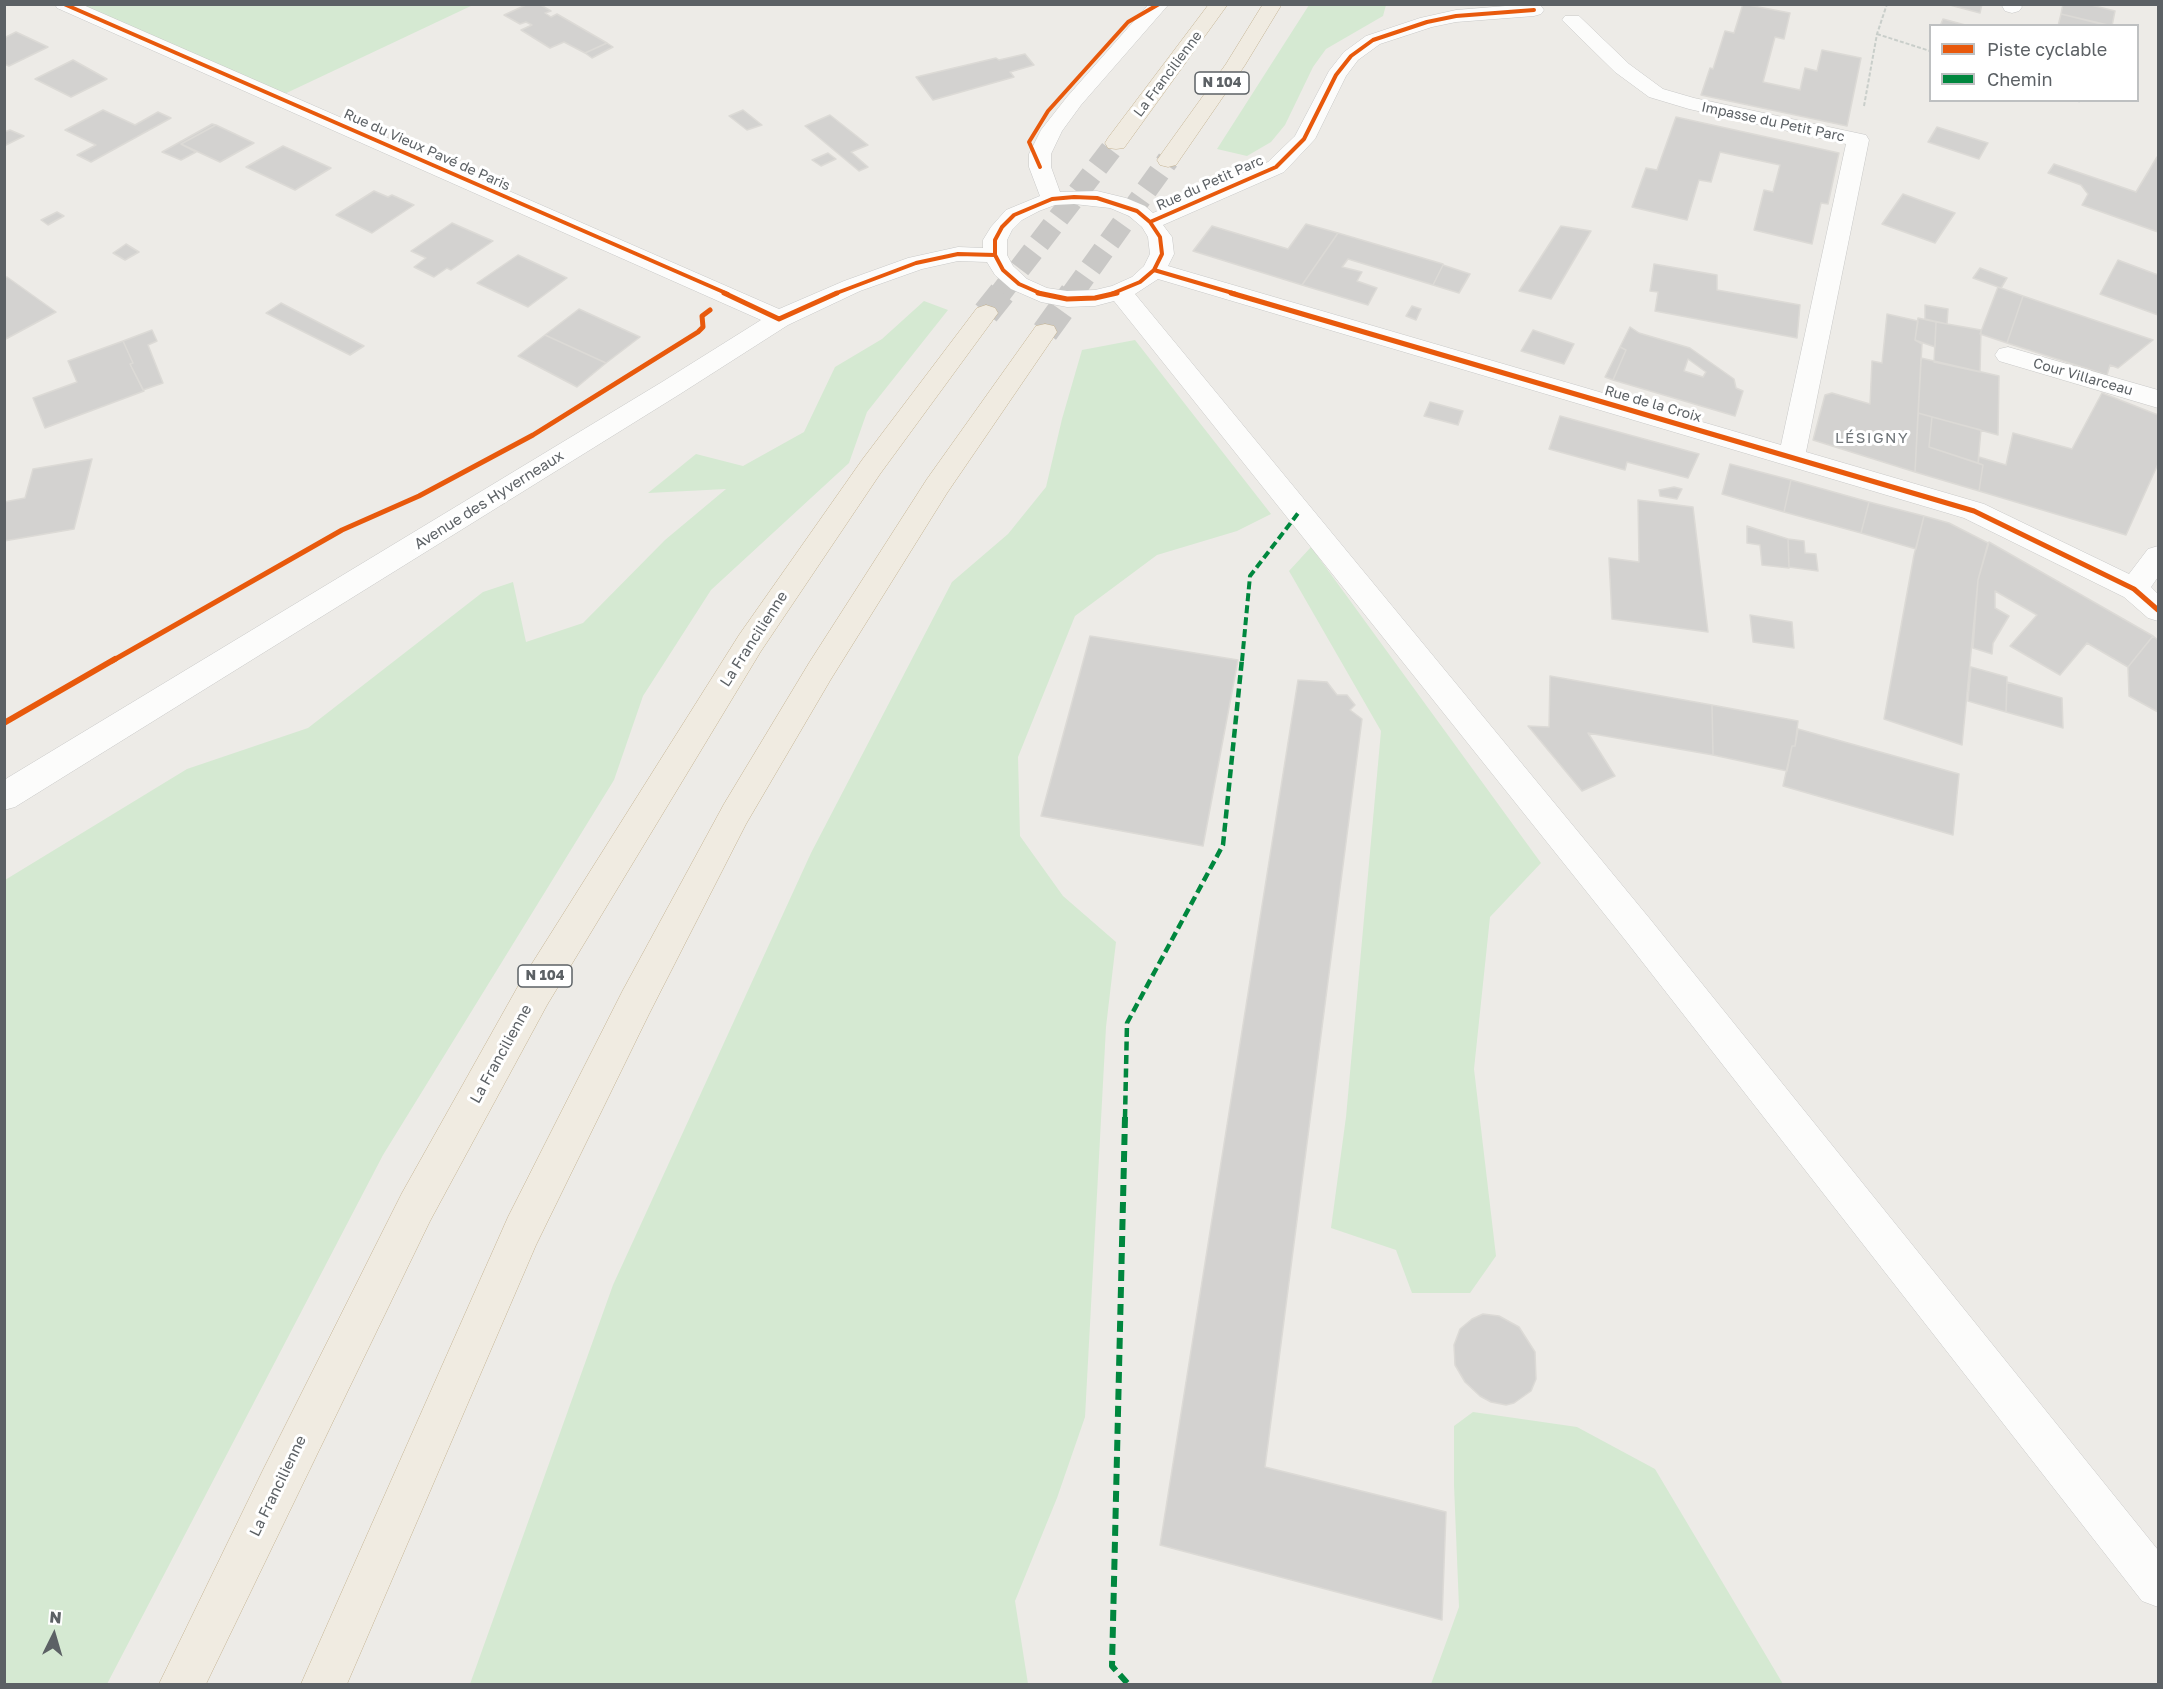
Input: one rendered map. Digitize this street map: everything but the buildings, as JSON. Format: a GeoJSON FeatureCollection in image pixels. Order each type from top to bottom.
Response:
{"type":"FeatureCollection","features":[{"type":"Feature","properties":{"kind":"highway","name":"La Francilienne"},"geometry":{"type":"LineString","coordinates":[[1116,143],[1219,4]]}},
{"type":"Feature","properties":{"kind":"highway","name":"N 104"},"geometry":{"type":"LineString","coordinates":[[1168,160],[1274,4]]}},
{"type":"Feature","properties":{"kind":"highway","name":"La Francilienne"},"geometry":{"type":"LineString","coordinates":[[182,1684],[416,1207],[534,993],[750,643],[872,467],[986,313]]}},
{"type":"Feature","properties":{"kind":"highway"},"geometry":{"type":"LineString","coordinates":[[324,1684],[522,1231],[636,1002],[735,814],[820,670],[937,486],[1045,332]]}},
{"type":"Feature","properties":{"kind":"street","name":"Rue du Vieux Pavé de Paris"},"geometry":{"type":"LineString","coordinates":[[64,4],[732,296],[779,319]]}},
{"type":"Feature","properties":{"kind":"street"},"geometry":{"type":"LineString","coordinates":[[1052,199],[1040,167],[1041,154],[1052,130],[1156,5]]}},
{"type":"Feature","properties":{"kind":"street"},"geometry":{"type":"LineString","coordinates":[[1534,7],[1545,19],[1574,12]]}},
{"type":"Feature","properties":{"kind":"street","name":"Rue du Petit Parc"},"geometry":{"type":"LineString","coordinates":[[1150,222],[1276,167],[1304,139],[1335,75],[1351,56],[1373,40],[1427,22],[1456,16],[1534,7]]}},
{"type":"Feature","properties":{"kind":"street","name":"Impasse du Petit Parc"},"geometry":{"type":"LineString","coordinates":[[1574,12],[1622,68],[1656,93],[1689,103],[1858,140],[1792,458]]}},
{"type":"Feature","properties":{"kind":"street"},"geometry":{"type":"LineString","coordinates":[[1097,198],[1137,211],[1150,222],[1160,237],[1162,254],[1154,270],[1140,282],[1120,292],[1086,298],[1041,294],[1019,284],[1003,270],[995,255],[995,240],[1002,227],[1014,215],[1052,199],[1097,198]]}},
{"type":"Feature","properties":{"kind":"street","name":"Avenue des Hyverneaux"},"geometry":{"type":"LineString","coordinates":[[4,797],[632,412],[779,319],[852,286],[916,263],[958,254],[995,255]]}},
{"type":"Feature","properties":{"kind":"street","name":"Rue de la Croix"},"geometry":{"type":"LineString","coordinates":[[1154,270],[1974,511],[2134,589],[2158,610]]}},
{"type":"Feature","properties":{"kind":"street"},"geometry":{"type":"LineString","coordinates":[[1120,292],[1638,930],[2158,1585]]}},
{"type":"Feature","properties":{"kind":"street","name":"Cour Villarceau"},"geometry":{"type":"LineString","coordinates":[[2008,355],[2158,399]]}},
{"type":"Feature","properties":{"kind":"street"},"geometry":{"type":"LineString","coordinates":[[2134,589],[2158,556]]}},
{"type":"Feature","properties":{"kind":"path"},"geometry":{"type":"LineString","coordinates":[[1858,140],[1877,33],[1887,4]]}},
{"type":"Feature","properties":{"kind":"path"},"geometry":{"type":"LineString","coordinates":[[1877,33],[1929,51]]}},
{"type":"Feature","properties":{"kind":"green space"},"geometry":{"type":"Polygon","coordinates":[[[57,5],[473,5],[278,97],[57,5]]]}},
{"type":"Feature","properties":{"kind":"green space"},"geometry":{"type":"Polygon","coordinates":[[[1309,5],[1386,5],[1383,16],[1326,49],[1313,67],[1285,125],[1271,142],[1247,156],[1217,149],[1309,5]]]}},
{"type":"Feature","properties":{"kind":"green space"},"geometry":{"type":"Polygon","coordinates":[[[924,301],[948,310],[867,412],[849,463],[711,590],[643,696],[614,780],[383,1155],[107,1684],[5,1684],[5,880],[187,769],[308,728],[483,592],[513,582],[526,642],[583,623],[665,540],[726,489],[648,493],[696,454],[743,466],[804,432],[835,367],[882,339],[924,301]]]}},
{"type":"Feature","properties":{"kind":"green space"},"geometry":{"type":"Polygon","coordinates":[[[1135,340],[1271,514],[1237,531],[1157,555],[1075,616],[1018,757],[1020,836],[1063,896],[1116,942],[1106,1027],[1085,1417],[1057,1498],[1015,1601],[1028,1684],[470,1684],[613,1285],[811,853],[952,582],[1008,534],[1046,487],[1062,419],[1082,350],[1135,340]]]}},
{"type":"Feature","properties":{"kind":"green space"},"geometry":{"type":"Polygon","coordinates":[[[1311,547],[1541,863],[1490,917],[1474,1069],[1496,1256],[1470,1293],[1412,1293],[1396,1250],[1331,1228],[1346,1117],[1381,731],[1289,571],[1311,547]]]}},
{"type":"Feature","properties":{"kind":"green space"},"geometry":{"type":"Polygon","coordinates":[[[1473,1412],[1577,1427],[1655,1469],[1783,1684],[1431,1684],[1459,1607],[1454,1426],[1473,1412]]]}},
{"type":"Feature","properties":{"kind":"tunnel"},"geometry":{"type":"LineString","coordinates":[[1000,294],[1116,143]]}},
{"type":"Feature","properties":{"kind":"tunnel"},"geometry":{"type":"LineString","coordinates":[[1072,294],[1168,160]]}},
{"type":"Feature","properties":{"kind":"tunnel"},"geometry":{"type":"LineString","coordinates":[[986,313],[1002,293]]}},
{"type":"Feature","properties":{"kind":"tunnel"},"geometry":{"type":"LineString","coordinates":[[1045,332],[1073,293]]}},
{"type":"Feature","properties":{"kind":"marked path"},"geometry":{"type":"LineString","coordinates":[[1128,1684],[1112,1666],[1127,1023],[1223,845],[1250,576],[1299,512]]}},
{"type":"Feature","properties":{"kind":"cycle path"},"geometry":{"type":"LineString","coordinates":[[64,4],[732,296],[779,319],[852,286],[916,263],[958,254],[995,255]]}},
{"type":"Feature","properties":{"kind":"cycle path"},"geometry":{"type":"LineString","coordinates":[[1040,167],[1029,142],[1048,111],[1128,22],[1159,4]]}},
{"type":"Feature","properties":{"kind":"cycle path"},"geometry":{"type":"LineString","coordinates":[[1150,222],[1276,167],[1304,139],[1336,75],[1351,56],[1373,40],[1427,22],[1456,16],[1534,10]]}},
{"type":"Feature","properties":{"kind":"cycle path"},"geometry":{"type":"LineString","coordinates":[[1074,197],[1097,198],[1118,203],[1137,211],[1150,222],[1160,237],[1162,254],[1154,270],[1140,282],[1120,292],[1095,298],[1067,299],[1041,294],[1019,284],[1003,270],[995,255],[995,240],[1002,227],[1014,215],[1031,206],[1052,199],[1074,197]]}},
{"type":"Feature","properties":{"kind":"cycle path"},"geometry":{"type":"LineString","coordinates":[[1154,270],[1974,511],[2134,589],[2158,610]]}},
{"type":"Feature","properties":{"kind":"cycle path"},"geometry":{"type":"LineString","coordinates":[[4,723],[279,564],[342,530],[419,496],[533,435],[698,332],[703,327],[702,316],[710,310]]}},
{"type":"Feature","properties":{"kind":"district","name":"LÉSIGNY"},"geometry":{"type":"Point","coordinates":[1872,438]}}]}
